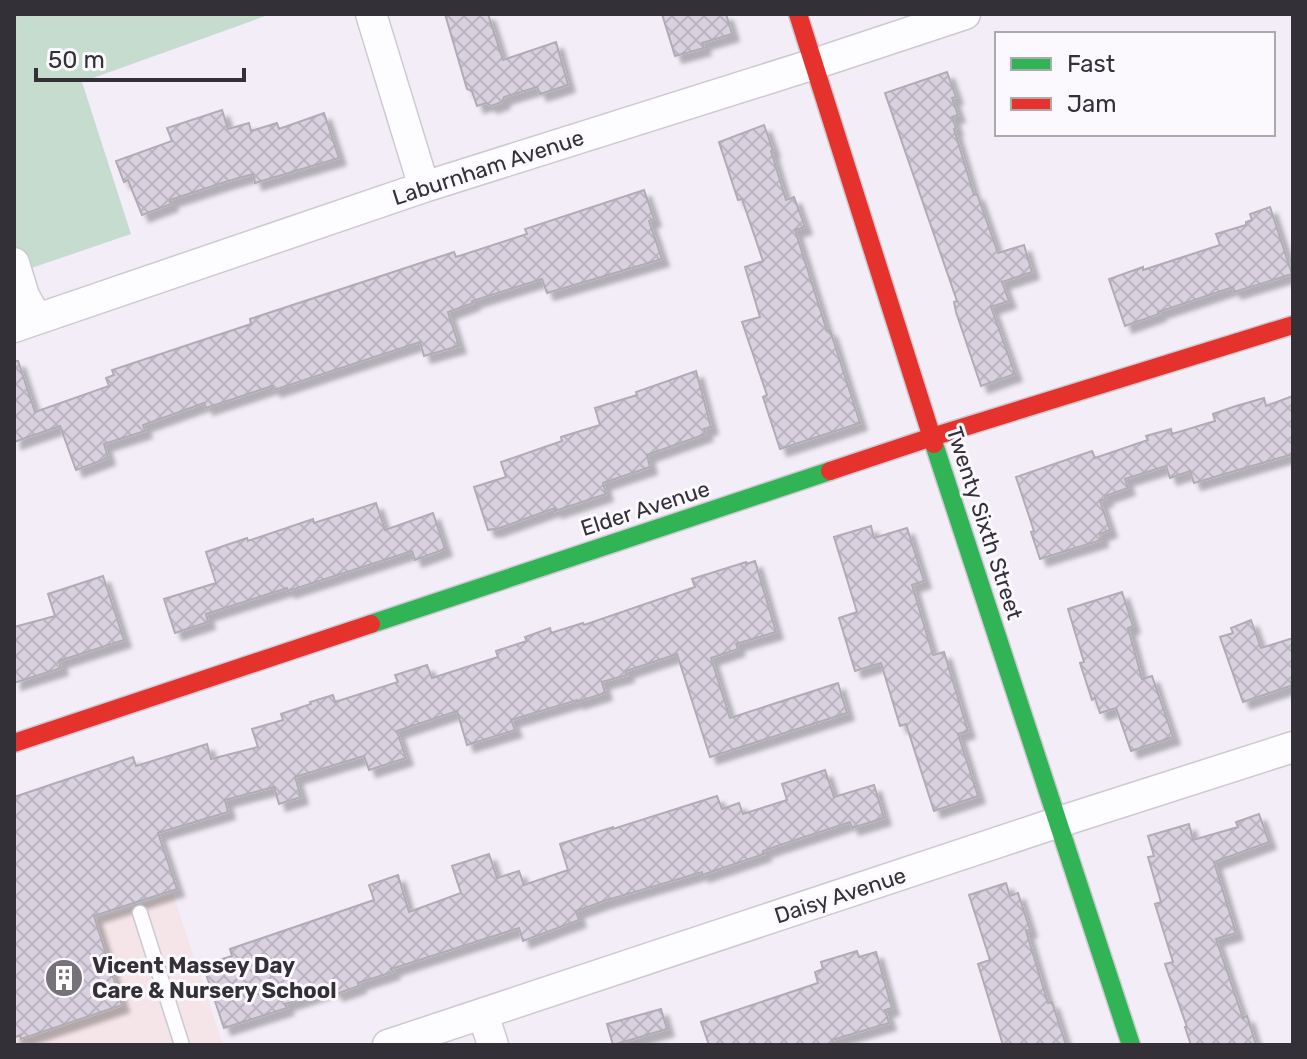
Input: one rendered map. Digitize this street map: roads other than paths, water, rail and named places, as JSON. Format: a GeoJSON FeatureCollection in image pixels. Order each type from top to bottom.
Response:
{"type":"FeatureCollection","features":[{"type":"Feature","properties":{"kind":"street"},"geometry":{"type":"LineString","coordinates":[[371,14],[424,187]]}},
{"type":"Feature","properties":{"kind":"street","name":"Twenty Sixth Street"},"geometry":{"type":"LineString","coordinates":[[798,14],[932,437],[1131,1045]]}},
{"type":"Feature","properties":{"kind":"street","name":"Laburnham Avenue"},"geometry":{"type":"LineString","coordinates":[[26,323],[424,187],[965,14]]}},
{"type":"Feature","properties":{"kind":"street"},"geometry":{"type":"LineString","coordinates":[[14,263],[24,296],[26,323]]}},
{"type":"Feature","properties":{"kind":"street","name":"Elder Avenue"},"geometry":{"type":"LineString","coordinates":[[14,743],[932,437],[1293,325]]}},
{"type":"Feature","properties":{"kind":"street","name":"Daisy Avenue"},"geometry":{"type":"LineString","coordinates":[[388,1045],[1293,747]]}},
{"type":"Feature","properties":{"kind":"street"},"geometry":{"type":"LineString","coordinates":[[483,1014],[493,1045]]}},
{"type":"Feature","properties":{"kind":"lane"},"geometry":{"type":"LineString","coordinates":[[140,913],[182,1045]]}},
{"type":"Feature","properties":{"kind":"place","name":"Vicent Massey Day Care & Nursery School"},"geometry":{"type":"Point","coordinates":[64,978]}}]}
